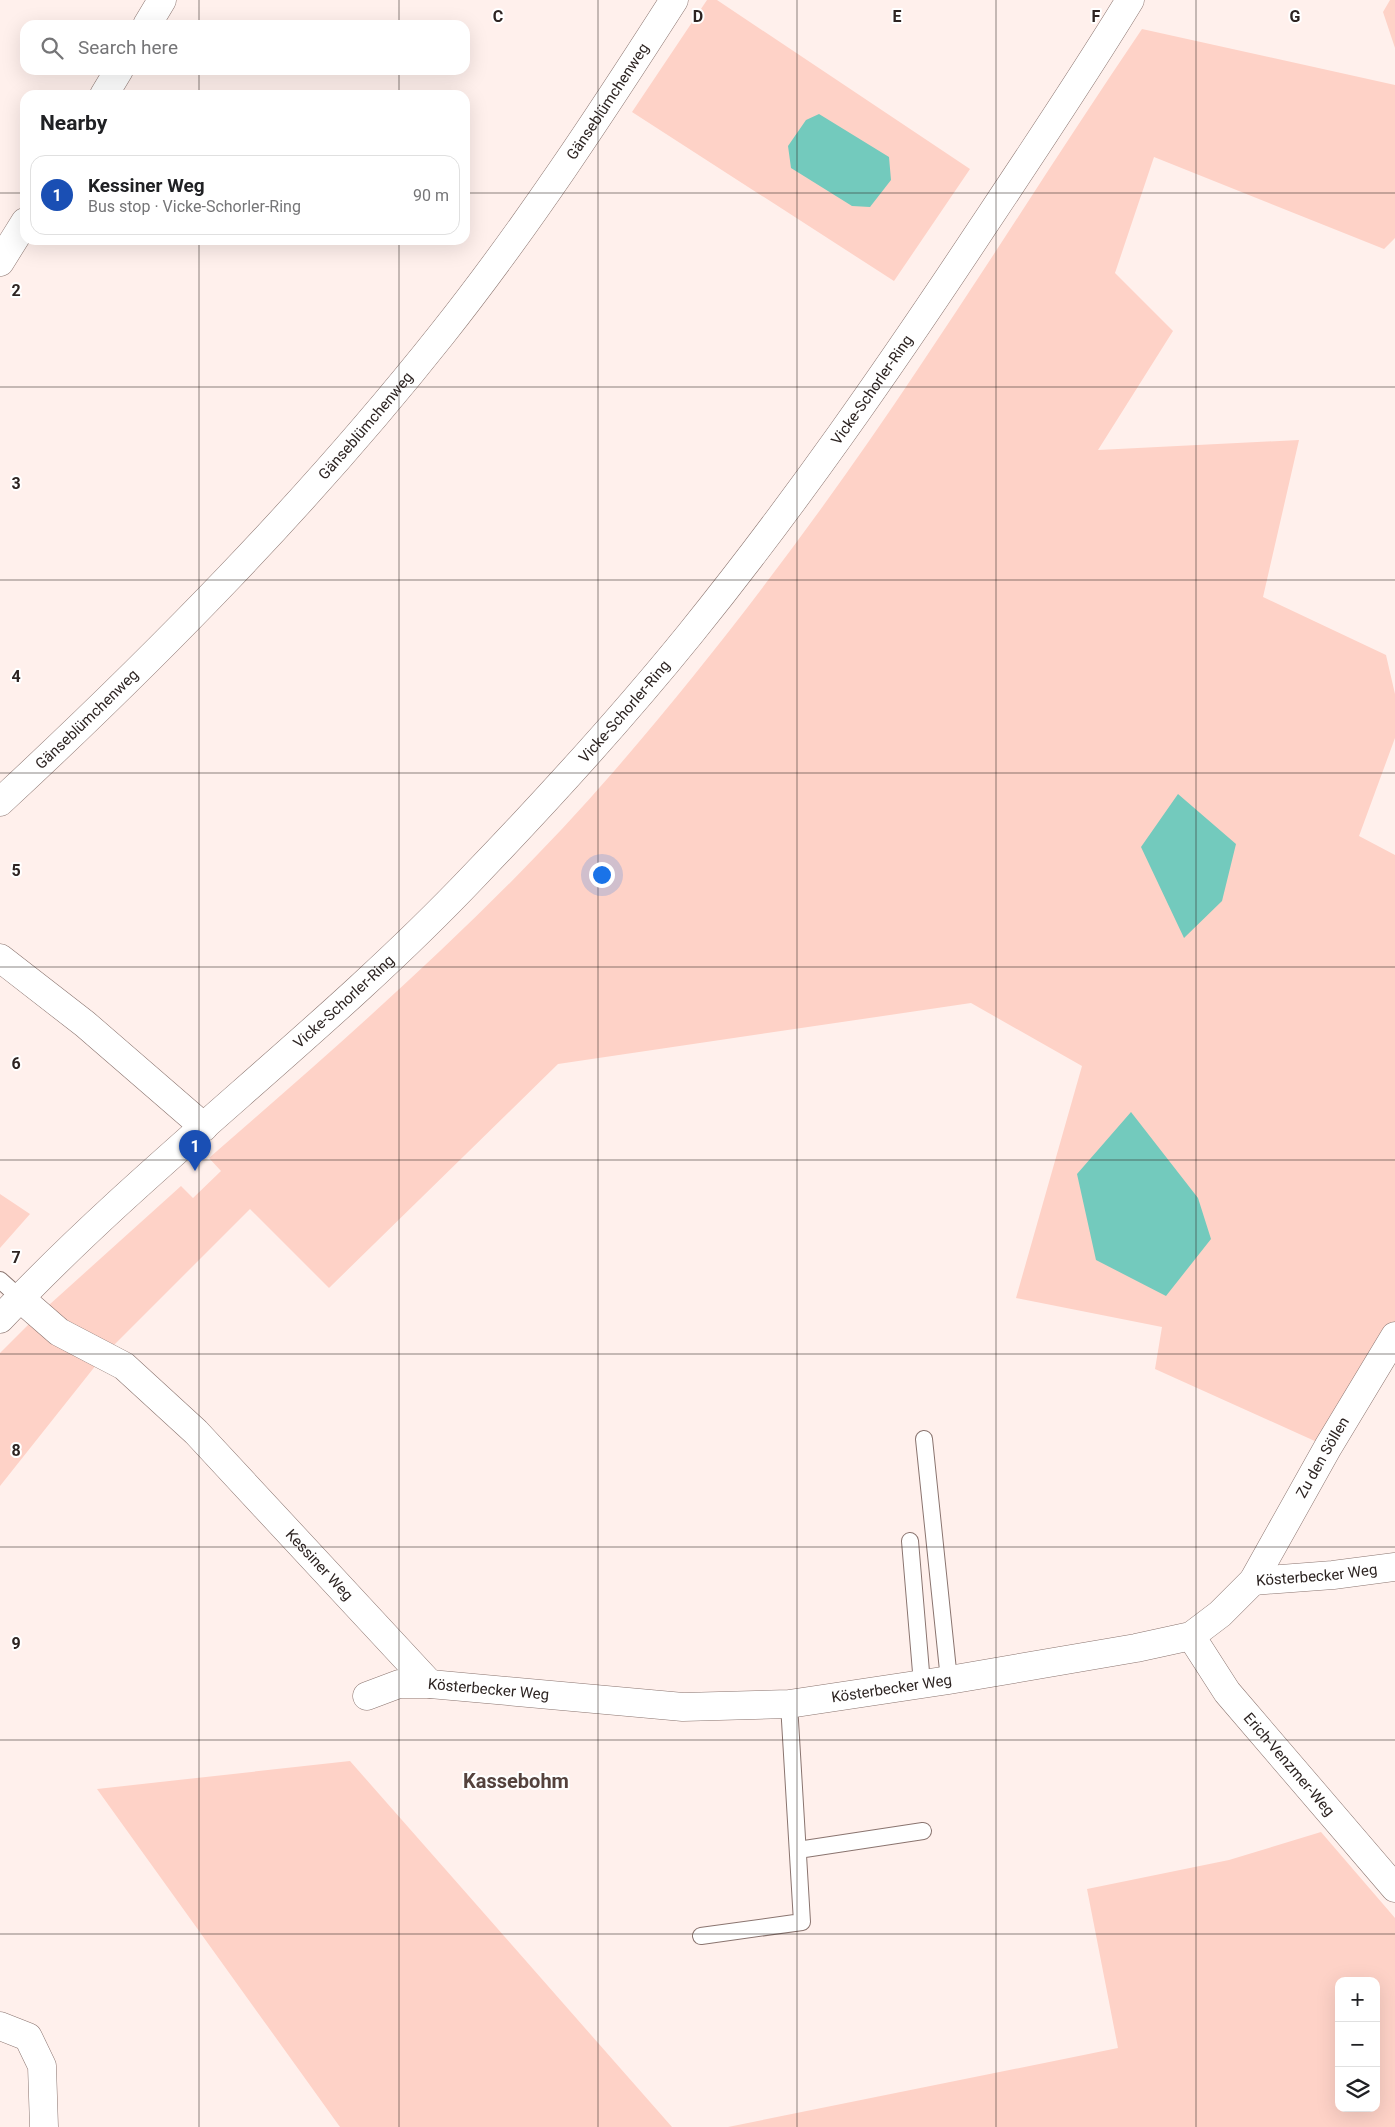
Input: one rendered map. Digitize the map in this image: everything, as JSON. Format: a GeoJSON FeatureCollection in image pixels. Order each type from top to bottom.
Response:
{"type":"FeatureCollection","features":[{"type":"Feature","properties":{"kind":"street"},"geometry":{"type":"LineString","coordinates":[[150,20],[162,0]]}},
{"type":"Feature","properties":{"kind":"street","name":"Gänseblümchenweg"},"geometry":{"type":"LineString","coordinates":[[0,802],[99,710],[182,627],[365,428],[443,333],[521,228],[674,0]]}},
{"type":"Feature","properties":{"kind":"street","name":"Vicke-Schorler-Ring"},"geometry":{"type":"LineString","coordinates":[[0,1319],[10,1289],[79,1239],[384,967],[472,878],[576,766],[689,635],[784,513],[898,355],[1088,68],[1130,0]]}},
{"type":"Feature","properties":{"kind":"street"},"geometry":{"type":"LineString","coordinates":[[107,90],[116,75]]}},
{"type":"Feature","properties":{"kind":"street"},"geometry":{"type":"LineString","coordinates":[[0,262],[20,230]]}},
{"type":"Feature","properties":{"kind":"street"},"geometry":{"type":"LineString","coordinates":[[0,958],[84,1024],[204,1127]]}},
{"type":"Feature","properties":{"kind":"street","name":"Kessiner Weg"},"geometry":{"type":"LineString","coordinates":[[10,1289],[60,1332],[124,1366],[196,1432],[430,1684]]}},
{"type":"Feature","properties":{"kind":"street","name":"Zu den Söllen"},"geometry":{"type":"LineString","coordinates":[[1253,1581],[1328,1447],[1395,1336]]}},
{"type":"Feature","properties":{"kind":"street","name":"Kösterbecker Weg"},"geometry":{"type":"LineString","coordinates":[[366,1696],[398,1684],[430,1684],[683,1707],[789,1704],[949,1680],[1136,1648],[1191,1636],[1220,1614],[1253,1581],[1333,1576],[1395,1567]]}},
{"type":"Feature","properties":{"kind":"street","name":"Erich-Venzmer-Weg"},"geometry":{"type":"LineString","coordinates":[[1191,1636],[1227,1692],[1395,1888]]}},
{"type":"Feature","properties":{"kind":"street"},"geometry":{"type":"LineString","coordinates":[[0,2026],[28,2037],[42,2066],[44,2127]]}},
{"type":"Feature","properties":{"kind":"lane"},"geometry":{"type":"LineString","coordinates":[[924,1439],[949,1680]]}},
{"type":"Feature","properties":{"kind":"lane"},"geometry":{"type":"LineString","coordinates":[[910,1541],[922,1684]]}},
{"type":"Feature","properties":{"kind":"lane"},"geometry":{"type":"LineString","coordinates":[[701,1936],[802,1922],[789,1704]]}},
{"type":"Feature","properties":{"kind":"lane"},"geometry":{"type":"LineString","coordinates":[[798,1850],[923,1831]]}},
{"type":"Feature","properties":{"kind":"shaded area"},"geometry":{"type":"Polygon","coordinates":[[[707,0],[717,0],[970,169],[894,281],[632,112],[707,0]]]}},
{"type":"Feature","properties":{"kind":"shaded area"},"geometry":{"type":"Polygon","coordinates":[[[1390,0],[1395,0],[1395,48],[1383,12],[1390,0]]]}},
{"type":"Feature","properties":{"kind":"shaded area"},"geometry":{"type":"Polygon","coordinates":[[[1142,29],[1395,85],[1395,238],[1384,249],[1154,157],[1115,273],[1173,331],[1098,450],[1299,440],[1263,597],[1386,655],[1395,694],[1395,738],[1359,836],[1395,855],[1395,1336],[1328,1447],[1155,1369],[1162,1327],[1016,1298],[1082,1066],[971,1003],[558,1064],[329,1288],[250,1209],[104,1355],[0,1486],[0,1353],[39,1314],[181,1186],[193,1198],[221,1171],[209,1158],[367,1019],[470,923],[520,873],[615,770],[695,674],[811,523],[946,327],[1142,29]]]}},
{"type":"Feature","properties":{"kind":"shaded area"},"geometry":{"type":"Polygon","coordinates":[[[0,1194],[30,1214],[0,1248],[0,1194]]]}},
{"type":"Feature","properties":{"kind":"shaded area"},"geometry":{"type":"Polygon","coordinates":[[[350,1761],[672,2127],[340,2127],[97,1789],[350,1761]]]}},
{"type":"Feature","properties":{"kind":"shaded area"},"geometry":{"type":"Polygon","coordinates":[[[1321,1832],[1395,1918],[1395,2127],[728,2127],[1118,2048],[1087,1889],[1229,1860],[1321,1832]]]}},
{"type":"Feature","properties":{"kind":"water"},"geometry":{"type":"Polygon","coordinates":[[[819,114],[889,157],[891,180],[870,207],[852,206],[791,168],[788,146],[806,120],[819,114]]]}},
{"type":"Feature","properties":{"kind":"water"},"geometry":{"type":"Polygon","coordinates":[[[1178,794],[1236,844],[1222,901],[1184,938],[1141,847],[1178,794]]]}},
{"type":"Feature","properties":{"kind":"water"},"geometry":{"type":"Polygon","coordinates":[[[1131,1112],[1198,1198],[1211,1239],[1166,1296],[1096,1260],[1077,1174],[1131,1112]]]}},
{"type":"Feature","properties":{"kind":"place","name":"Kessiner Weg"},"geometry":{"type":"Point","coordinates":[195,1171]}},
{"type":"Feature","properties":{"kind":"district","name":"Kassebohm"},"geometry":{"type":"Point","coordinates":[516,1781]}}]}
